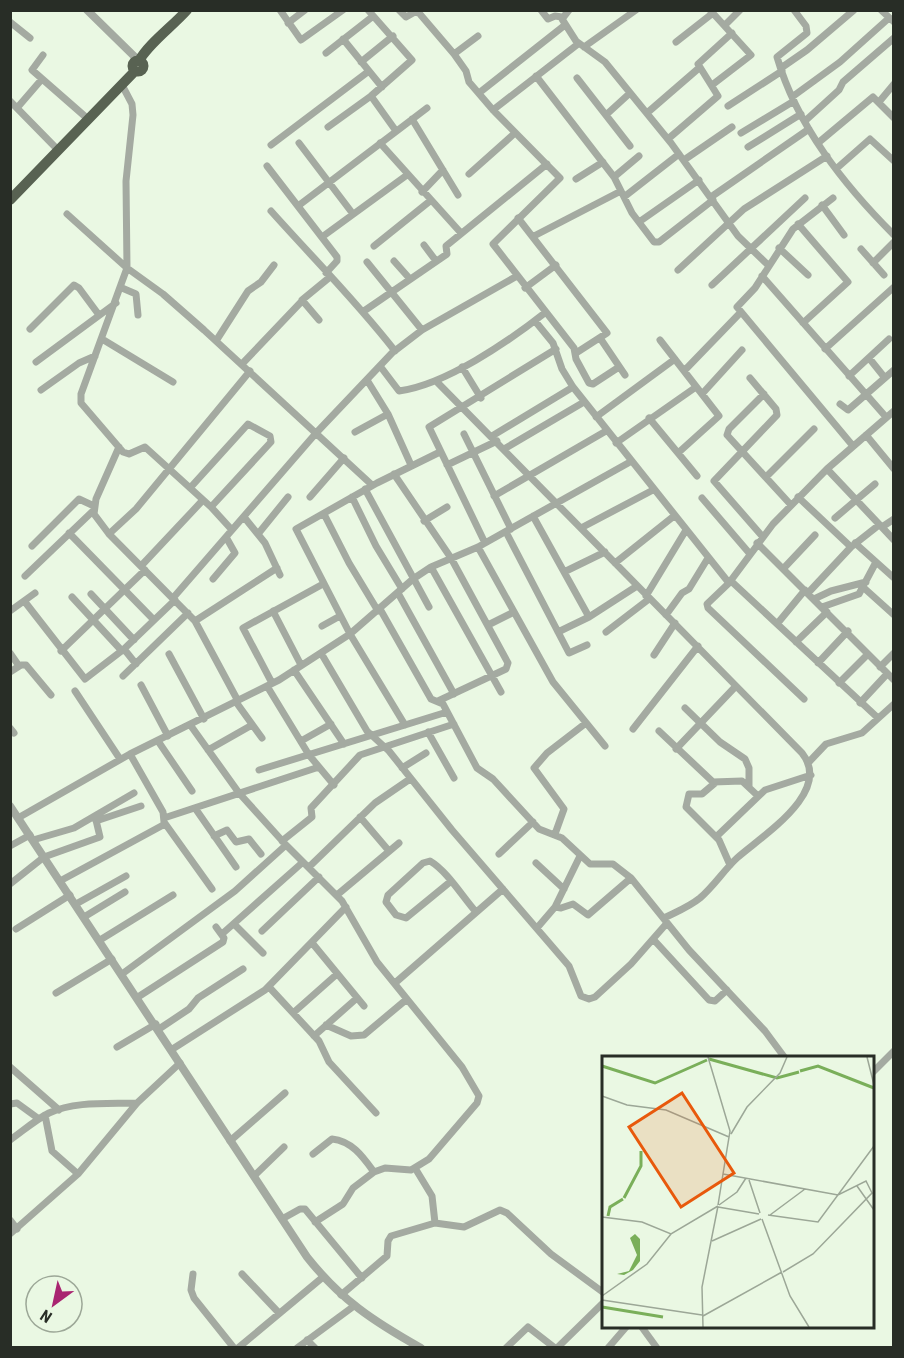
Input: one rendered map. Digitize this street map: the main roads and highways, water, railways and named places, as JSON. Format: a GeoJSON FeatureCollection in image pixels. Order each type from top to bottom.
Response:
{"type":"FeatureCollection","features":[{"type":"Feature","properties":{"kind":"highway"},"geometry":{"type":"LineString","coordinates":[[10,200],[122,85],[147,48],[163,36],[187,10]]}}]}
